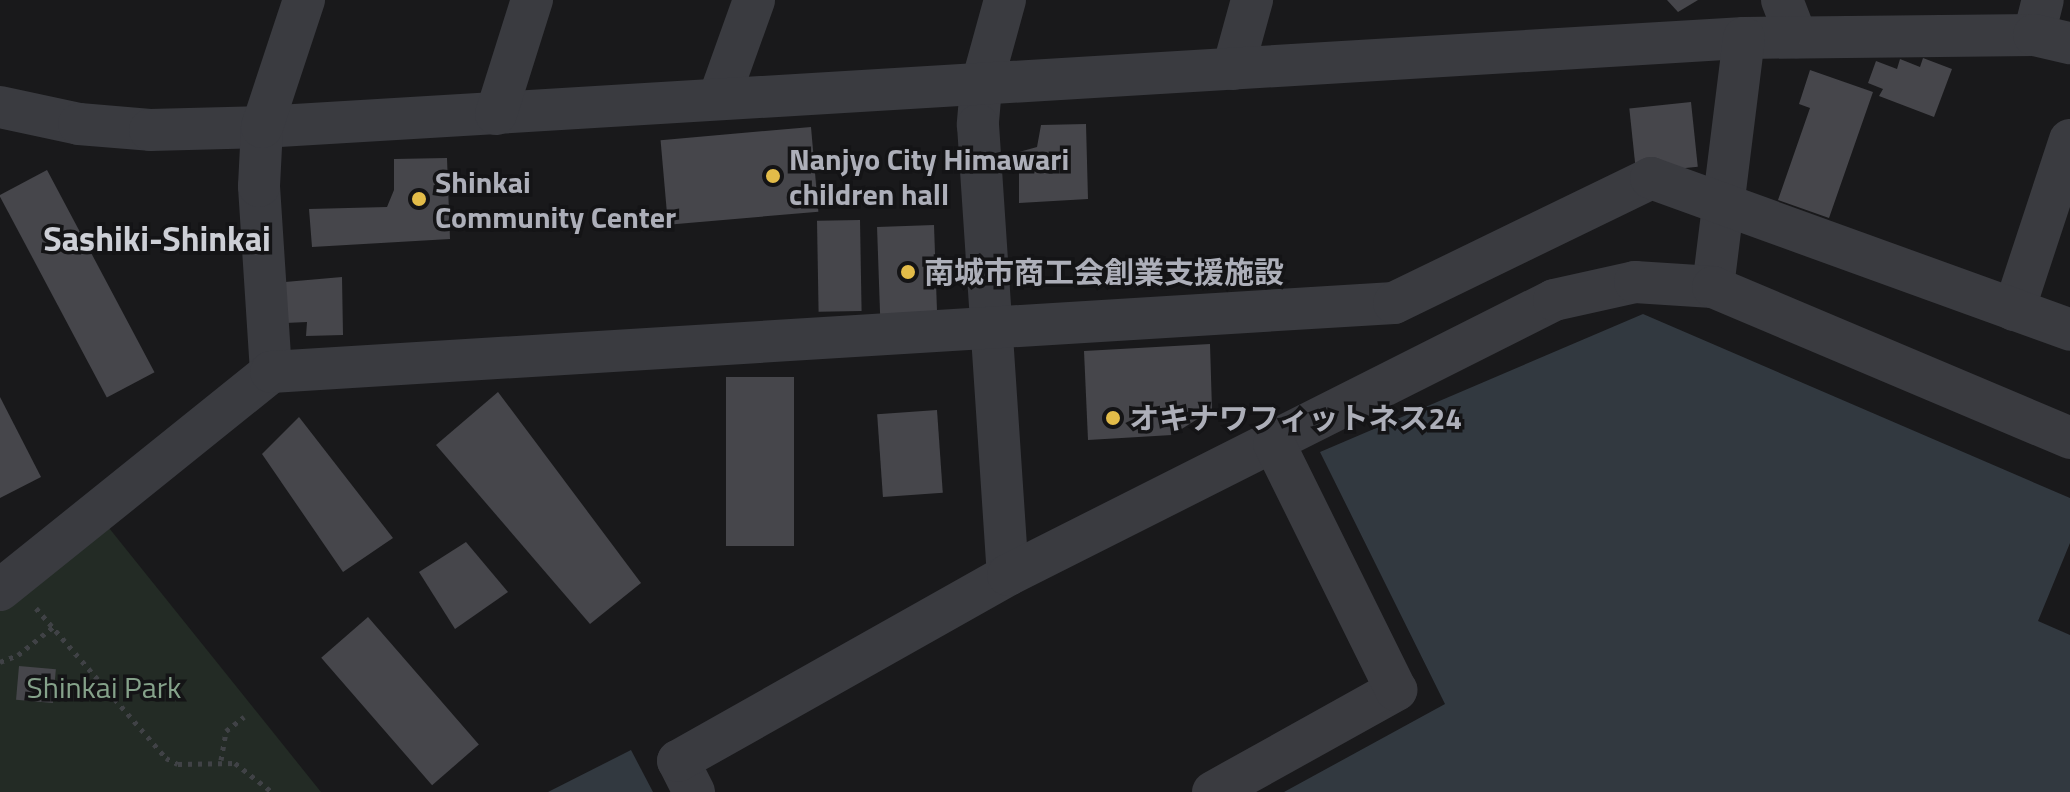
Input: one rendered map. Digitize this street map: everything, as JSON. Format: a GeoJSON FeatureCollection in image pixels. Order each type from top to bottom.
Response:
{"type":"FeatureCollection","features":[{"type":"Feature","properties":{"kind":"street"},"geometry":{"type":"LineString","coordinates":[[271,372],[259,186],[262,127],[304,0]]}},
{"type":"Feature","properties":{"kind":"street"},"geometry":{"type":"LineString","coordinates":[[496,114],[532,0]]}},
{"type":"Feature","properties":{"kind":"street"},"geometry":{"type":"LineString","coordinates":[[719,98],[754,0]]}},
{"type":"Feature","properties":{"kind":"street"},"geometry":{"type":"LineString","coordinates":[[1005,0],[981,87],[978,125],[1008,575]]}},
{"type":"Feature","properties":{"kind":"street"},"geometry":{"type":"LineString","coordinates":[[1233,69],[1252,0]]}},
{"type":"Feature","properties":{"kind":"street"},"geometry":{"type":"LineString","coordinates":[[0,107],[79,124],[150,130],[262,127],[719,98],[981,87],[1744,38],[1789,19],[2049,26]]}},
{"type":"Feature","properties":{"kind":"street"},"geometry":{"type":"LineString","coordinates":[[1713,287],[1719,205],[1744,38]]}},
{"type":"Feature","properties":{"kind":"street"},"geometry":{"type":"LineString","coordinates":[[2014,310],[2070,140]]}},
{"type":"Feature","properties":{"kind":"street"},"geometry":{"type":"LineString","coordinates":[[6,585],[271,372],[990,325],[1394,303],[1651,178],[2070,330]]}},
{"type":"Feature","properties":{"kind":"street"},"geometry":{"type":"LineString","coordinates":[[694,792],[678,761],[1008,575],[1554,300],[1635,282],[1713,287],[2070,438]]}},
{"type":"Feature","properties":{"kind":"street"},"geometry":{"type":"LineString","coordinates":[[1213,792],[1396,690],[1274,443]]}},
{"type":"Feature","properties":{"kind":"path"},"geometry":{"type":"LineString","coordinates":[[6,585],[53,627],[166,758],[178,764],[221,760],[252,772],[272,792]]}},
{"type":"Feature","properties":{"kind":"path"},"geometry":{"type":"LineString","coordinates":[[0,662],[18,655],[53,627]]}},
{"type":"Feature","properties":{"kind":"path"},"geometry":{"type":"LineString","coordinates":[[221,760],[226,731],[244,717]]}},
{"type":"Feature","properties":{"kind":"green space","name":"Shinkai Park"},"geometry":{"type":"Polygon","coordinates":[[[105,523],[321,792],[0,792],[0,611],[105,523]]]}},
{"type":"Feature","properties":{"kind":"shaded area"},"geometry":{"type":"Polygon","coordinates":[[[1643,314],[2070,498],[2070,543],[2038,621],[2070,635],[2070,792],[1284,792],[1445,704],[1320,452],[1643,314]]]}},
{"type":"Feature","properties":{"kind":"shaded area"},"geometry":{"type":"Polygon","coordinates":[[[631,750],[653,792],[548,792],[631,750]]]}},
{"type":"Feature","properties":{"kind":"building"},"geometry":{"type":"Polygon","coordinates":[[[1667,0],[1698,0],[1678,12],[1667,0]]]}},
{"type":"Feature","properties":{"kind":"building"},"geometry":{"type":"Polygon","coordinates":[[[1923,58],[1952,69],[1934,117],[1879,96],[1883,89],[1868,83],[1876,61],[1897,69],[1900,59],[1920,67],[1923,58]]]}},
{"type":"Feature","properties":{"kind":"building"},"geometry":{"type":"Polygon","coordinates":[[[1810,70],[1873,92],[1829,218],[1778,200],[1810,108],[1799,104],[1810,70]]]}},
{"type":"Feature","properties":{"kind":"building"},"geometry":{"type":"Polygon","coordinates":[[[1691,102],[1698,167],[1636,173],[1629,108],[1691,102]]]}},
{"type":"Feature","properties":{"kind":"building"},"geometry":{"type":"Polygon","coordinates":[[[1086,124],[1088,199],[1019,203],[1019,152],[1037,147],[1041,125],[1086,124]]]}},
{"type":"Feature","properties":{"kind":"building"},"geometry":{"type":"Polygon","coordinates":[[[811,127],[818,212],[668,225],[661,140],[811,127]]]}},
{"type":"Feature","properties":{"kind":"building","name":"Shinkai Community Center"},"geometry":{"type":"Polygon","coordinates":[[[447,158],[450,239],[312,247],[309,209],[387,207],[394,190],[394,159],[447,158]]]}},
{"type":"Feature","properties":{"kind":"building"},"geometry":{"type":"Polygon","coordinates":[[[47,170],[155,372],[107,398],[0,197],[47,170]]]}},
{"type":"Feature","properties":{"kind":"building"},"geometry":{"type":"Polygon","coordinates":[[[860,220],[862,311],[819,312],[817,221],[860,220]]]}},
{"type":"Feature","properties":{"kind":"building","name":"南城市商工会創業支援施設"},"geometry":{"type":"Polygon","coordinates":[[[934,225],[937,317],[880,319],[877,227],[934,225]]]}},
{"type":"Feature","properties":{"kind":"building"},"geometry":{"type":"Polygon","coordinates":[[[342,277],[343,335],[306,336],[307,322],[285,323],[285,282],[342,277]]]}},
{"type":"Feature","properties":{"kind":"building"},"geometry":{"type":"Polygon","coordinates":[[[1210,344],[1212,410],[1172,435],[1088,440],[1084,351],[1210,344]]]}},
{"type":"Feature","properties":{"kind":"building"},"geometry":{"type":"Polygon","coordinates":[[[726,377],[794,377],[794,546],[726,546],[726,377]]]}},
{"type":"Feature","properties":{"kind":"building"},"geometry":{"type":"Polygon","coordinates":[[[498,392],[641,583],[590,624],[436,445],[498,392]]]}},
{"type":"Feature","properties":{"kind":"building"},"geometry":{"type":"Polygon","coordinates":[[[0,397],[41,477],[0,498],[0,397]]]}},
{"type":"Feature","properties":{"kind":"building"},"geometry":{"type":"Polygon","coordinates":[[[937,410],[943,493],[883,497],[877,414],[937,410]]]}},
{"type":"Feature","properties":{"kind":"building"},"geometry":{"type":"Polygon","coordinates":[[[299,417],[393,538],[343,572],[262,454],[299,417]]]}},
{"type":"Feature","properties":{"kind":"building"},"geometry":{"type":"Polygon","coordinates":[[[466,542],[508,592],[455,629],[419,572],[466,542]]]}},
{"type":"Feature","properties":{"kind":"building"},"geometry":{"type":"Polygon","coordinates":[[[368,617],[479,745],[432,785],[321,658],[368,617]]]}},
{"type":"Feature","properties":{"kind":"building"},"geometry":{"type":"Polygon","coordinates":[[[19,666],[56,669],[53,703],[16,700],[19,666]]]}},
{"type":"Feature","properties":{"kind":"place","name":"Nanjyo City Himawari children hall"},"geometry":{"type":"Point","coordinates":[773,176]}},
{"type":"Feature","properties":{"kind":"place","name":"Shinkai Community Center"},"geometry":{"type":"Point","coordinates":[419,199]}},
{"type":"Feature","properties":{"kind":"place","name":"南城市商工会創業支援施設"},"geometry":{"type":"Point","coordinates":[908,272]}},
{"type":"Feature","properties":{"kind":"place","name":"オキナワフィットネス24"},"geometry":{"type":"Point","coordinates":[1113,418]}},
{"type":"Feature","properties":{"kind":"district","name":"Sashiki-Shinkai"},"geometry":{"type":"Point","coordinates":[157,239]}}]}
